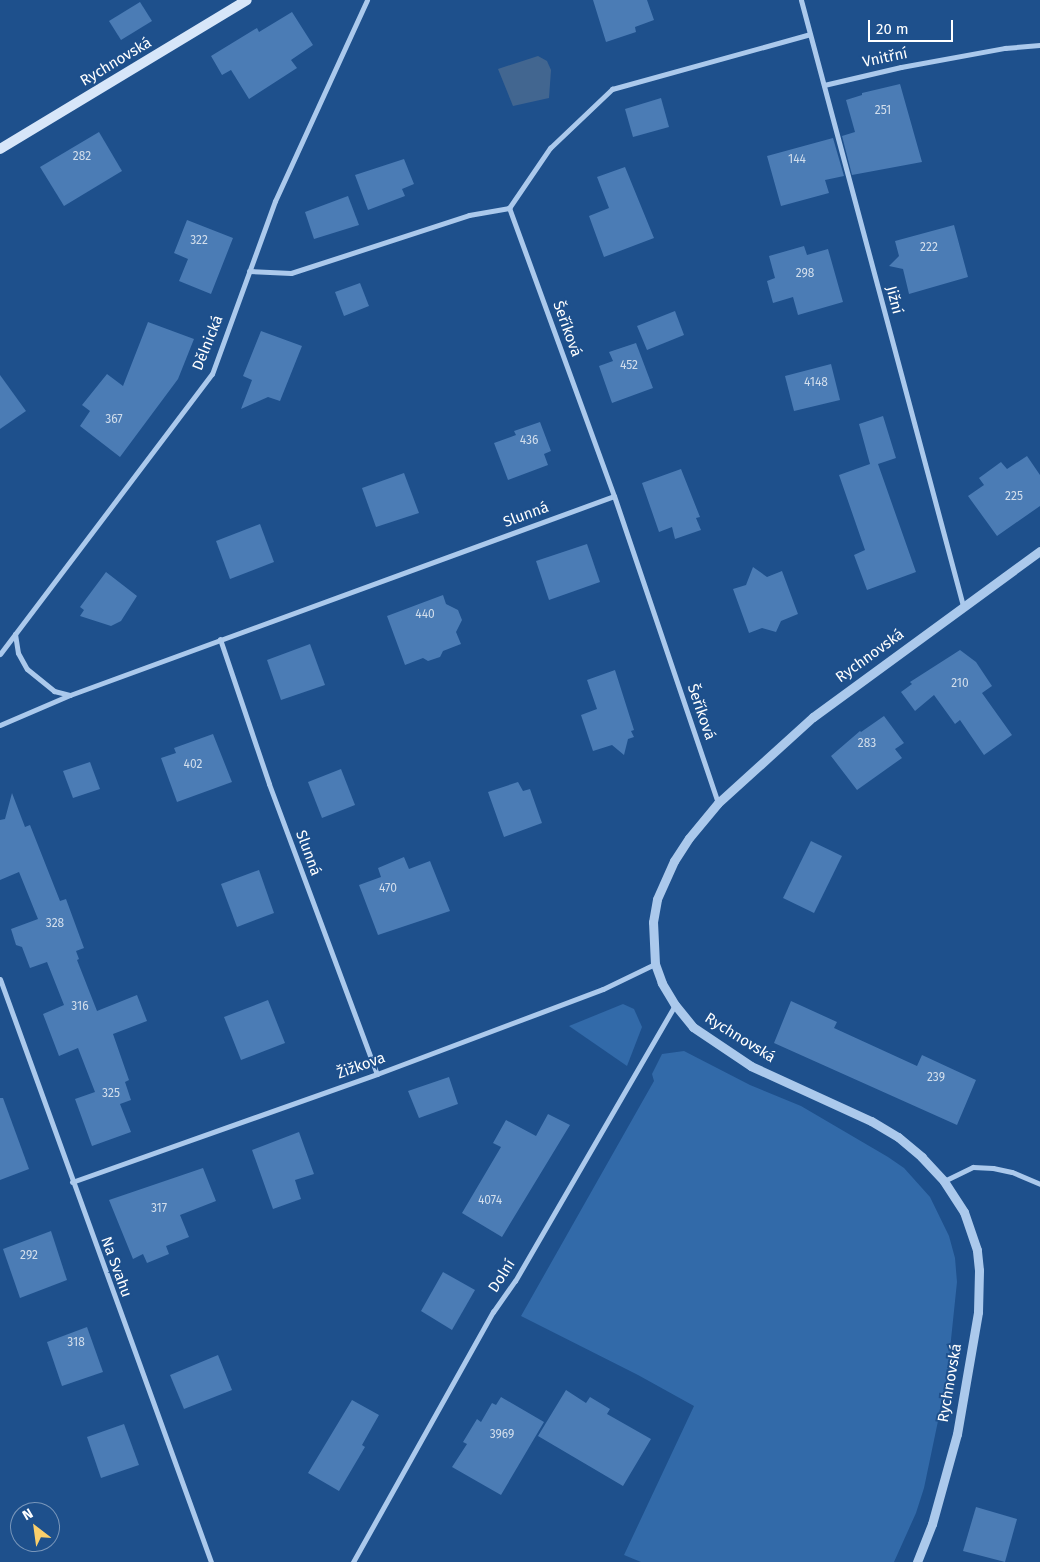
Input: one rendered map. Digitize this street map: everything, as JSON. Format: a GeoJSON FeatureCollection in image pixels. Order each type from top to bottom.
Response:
{"type":"FeatureCollection","features":[{"type":"Feature","properties":{"kind":"main road","name":"Rychnovská"},"geometry":{"type":"LineString","coordinates":[[0,149],[247,0]]}},
{"type":"Feature","properties":{"kind":"street","name":"Dělnická"},"geometry":{"type":"LineString","coordinates":[[0,654],[212,374],[275,201],[366,0]]}},
{"type":"Feature","properties":{"kind":"street","name":"Jižní"},"geometry":{"type":"LineString","coordinates":[[801,0],[963,606]]}},
{"type":"Feature","properties":{"kind":"street"},"geometry":{"type":"LineString","coordinates":[[249,271],[291,272],[469,215],[509,208],[550,148],[612,89],[810,34]]}},
{"type":"Feature","properties":{"kind":"street","name":"Vnitřní"},"geometry":{"type":"LineString","coordinates":[[824,85],[902,67],[1005,48],[1040,45]]}},
{"type":"Feature","properties":{"kind":"street","name":"Šeříková"},"geometry":{"type":"LineString","coordinates":[[509,208],[614,496],[718,804]]}},
{"type":"Feature","properties":{"kind":"street","name":"Slunná"},"geometry":{"type":"LineString","coordinates":[[0,726],[70,695],[614,496]]}},
{"type":"Feature","properties":{"kind":"street","name":"Rychnovská"},"geometry":{"type":"LineString","coordinates":[[916,1562],[932,1524],[957,1434],[978,1312],[979,1270],[975,1244],[964,1212],[944,1180],[922,1157],[898,1137],[871,1121],[751,1066],[693,1027],[675,1006],[662,983],[655,964],[652,938],[657,899],[674,861],[718,804],[813,717],[1040,551]]}},
{"type":"Feature","properties":{"kind":"street"},"geometry":{"type":"LineString","coordinates":[[15,634],[18,653],[27,669],[54,691],[70,695]]}},
{"type":"Feature","properties":{"kind":"street","name":"Slunná"},"geometry":{"type":"LineString","coordinates":[[220,639],[269,784],[377,1074]]}},
{"type":"Feature","properties":{"kind":"street","name":"Žižkova"},"geometry":{"type":"LineString","coordinates":[[72,1182],[377,1074],[603,989],[655,964]]}},
{"type":"Feature","properties":{"kind":"street","name":"Na Svahu"},"geometry":{"type":"LineString","coordinates":[[0,979],[72,1182],[212,1562]]}},
{"type":"Feature","properties":{"kind":"street","name":"Dolní"},"geometry":{"type":"LineString","coordinates":[[353,1562],[493,1312],[520,1272],[675,1006]]}},
{"type":"Feature","properties":{"kind":"street"},"geometry":{"type":"LineString","coordinates":[[944,1180],[973,1167],[993,1168],[1012,1172],[1040,1184]]}},
{"type":"Feature","properties":{"kind":"shaded area"},"geometry":{"type":"Polygon","coordinates":[[[538,56],[547,61],[551,70],[549,98],[513,106],[498,69],[538,56]]]}},
{"type":"Feature","properties":{"kind":"shaded area"},"geometry":{"type":"Polygon","coordinates":[[[623,1004],[634,1009],[642,1027],[627,1066],[569,1026],[623,1004]]]}},
{"type":"Feature","properties":{"kind":"shaded area"},"geometry":{"type":"Polygon","coordinates":[[[684,1051],[750,1085],[801,1106],[904,1168],[930,1197],[949,1236],[955,1258],[957,1282],[947,1378],[924,1488],[916,1513],[894,1562],[641,1562],[624,1555],[694,1406],[638,1375],[521,1316],[654,1081],[652,1074],[662,1054],[684,1051]]]}},
{"type":"Feature","properties":{"kind":"building"},"geometry":{"type":"Polygon","coordinates":[[[593,0],[647,0],[654,20],[635,27],[636,32],[606,42],[593,0]]]}},
{"type":"Feature","properties":{"kind":"building"},"geometry":{"type":"Polygon","coordinates":[[[140,2],[152,21],[121,40],[109,21],[140,2]]]}},
{"type":"Feature","properties":{"kind":"building"},"geometry":{"type":"Polygon","coordinates":[[[292,12],[313,45],[291,60],[297,68],[249,99],[231,70],[222,75],[211,56],[257,28],[259,32],[292,12]]]}},
{"type":"Feature","properties":{"kind":"building"},"geometry":{"type":"Polygon","coordinates":[[[900,84],[922,162],[852,175],[842,136],[855,132],[846,100],[862,95],[862,93],[900,84]]]}},
{"type":"Feature","properties":{"kind":"building"},"geometry":{"type":"Polygon","coordinates":[[[661,98],[669,127],[633,137],[625,109],[661,98]]]}},
{"type":"Feature","properties":{"kind":"building"},"geometry":{"type":"Polygon","coordinates":[[[99,132],[122,171],[64,206],[40,167],[99,132]]]}},
{"type":"Feature","properties":{"kind":"building"},"geometry":{"type":"Polygon","coordinates":[[[833,138],[844,176],[825,180],[829,193],[781,206],[767,156],[833,138]]]}},
{"type":"Feature","properties":{"kind":"building"},"geometry":{"type":"Polygon","coordinates":[[[404,159],[414,184],[402,189],[405,196],[368,210],[355,175],[404,159]]]}},
{"type":"Feature","properties":{"kind":"building"},"geometry":{"type":"Polygon","coordinates":[[[625,167],[654,238],[604,257],[589,216],[609,208],[597,177],[625,167]]]}},
{"type":"Feature","properties":{"kind":"building"},"geometry":{"type":"Polygon","coordinates":[[[348,196],[359,225],[314,239],[305,212],[348,196]]]}},
{"type":"Feature","properties":{"kind":"building"},"geometry":{"type":"Polygon","coordinates":[[[187,220],[233,238],[211,294],[179,281],[188,259],[174,253],[187,220]]]}},
{"type":"Feature","properties":{"kind":"building"},"geometry":{"type":"Polygon","coordinates":[[[954,225],[968,277],[909,294],[903,269],[889,266],[899,256],[895,241],[954,225]]]}},
{"type":"Feature","properties":{"kind":"building"},"geometry":{"type":"Polygon","coordinates":[[[804,246],[807,255],[828,249],[843,302],[798,315],[793,297],[773,303],[767,281],[775,278],[769,256],[804,246]]]}},
{"type":"Feature","properties":{"kind":"building"},"geometry":{"type":"Polygon","coordinates":[[[360,283],[369,306],[344,316],[335,292],[360,283]]]}},
{"type":"Feature","properties":{"kind":"building"},"geometry":{"type":"Polygon","coordinates":[[[675,311],[684,335],[647,350],[637,326],[675,311]]]}},
{"type":"Feature","properties":{"kind":"building"},"geometry":{"type":"Polygon","coordinates":[[[148,322],[194,339],[178,379],[120,457],[80,426],[90,411],[82,405],[107,374],[123,386],[148,322]]]}},
{"type":"Feature","properties":{"kind":"building"},"geometry":{"type":"Polygon","coordinates":[[[261,331],[302,346],[280,401],[268,397],[241,409],[252,380],[243,376],[261,331]]]}},
{"type":"Feature","properties":{"kind":"building"},"geometry":{"type":"Polygon","coordinates":[[[636,343],[653,388],[612,403],[599,366],[613,361],[609,352],[636,343]]]}},
{"type":"Feature","properties":{"kind":"building"},"geometry":{"type":"Polygon","coordinates":[[[831,364],[840,400],[794,411],[785,376],[831,364]]]}},
{"type":"Feature","properties":{"kind":"building"},"geometry":{"type":"Polygon","coordinates":[[[0,375],[26,411],[0,429],[0,375]]]}},
{"type":"Feature","properties":{"kind":"building"},"geometry":{"type":"Polygon","coordinates":[[[883,416],[896,458],[878,464],[916,572],[867,590],[854,555],[865,550],[839,475],[870,464],[859,424],[883,416]]]}},
{"type":"Feature","properties":{"kind":"building"},"geometry":{"type":"Polygon","coordinates":[[[540,422],[551,451],[544,454],[548,465],[508,480],[494,443],[516,435],[514,431],[540,422]]]}},
{"type":"Feature","properties":{"kind":"building"},"geometry":{"type":"Polygon","coordinates":[[[1027,456],[1040,475],[1040,506],[997,536],[968,496],[984,485],[979,478],[1001,462],[1007,469],[1027,456]]]}},
{"type":"Feature","properties":{"kind":"building"},"geometry":{"type":"Polygon","coordinates":[[[681,469],[700,517],[696,518],[701,530],[675,539],[672,527],[659,532],[642,483],[681,469]]]}},
{"type":"Feature","properties":{"kind":"building"},"geometry":{"type":"Polygon","coordinates":[[[404,473],[419,513],[376,527],[362,488],[404,473]]]}},
{"type":"Feature","properties":{"kind":"building"},"geometry":{"type":"Polygon","coordinates":[[[260,524],[274,562],[230,579],[216,541],[260,524]]]}},
{"type":"Feature","properties":{"kind":"building"},"geometry":{"type":"Polygon","coordinates":[[[587,544],[600,582],[549,600],[536,561],[587,544]]]}},
{"type":"Feature","properties":{"kind":"building"},"geometry":{"type":"Polygon","coordinates":[[[753,567],[767,577],[782,571],[798,614],[781,621],[776,632],[762,628],[749,633],[733,589],[746,585],[753,567]]]}},
{"type":"Feature","properties":{"kind":"building"},"geometry":{"type":"Polygon","coordinates":[[[106,572],[137,596],[121,621],[111,626],[80,616],[84,610],[80,607],[106,572]]]}},
{"type":"Feature","properties":{"kind":"building"},"geometry":{"type":"Polygon","coordinates":[[[443,595],[446,604],[458,610],[462,620],[456,632],[461,644],[443,651],[440,657],[428,661],[423,658],[405,665],[387,616],[443,595]]]}},
{"type":"Feature","properties":{"kind":"building"},"geometry":{"type":"Polygon","coordinates":[[[310,644],[325,685],[281,700],[267,660],[310,644]]]}},
{"type":"Feature","properties":{"kind":"building"},"geometry":{"type":"Polygon","coordinates":[[[960,650],[976,662],[992,686],[982,693],[1012,735],[984,755],[960,720],[955,724],[934,695],[915,711],[901,692],[912,684],[910,682],[960,650]]]}},
{"type":"Feature","properties":{"kind":"building"},"geometry":{"type":"Polygon","coordinates":[[[615,670],[634,730],[631,731],[634,737],[628,739],[624,755],[612,745],[593,751],[581,715],[597,709],[587,680],[615,670]]]}},
{"type":"Feature","properties":{"kind":"building"},"geometry":{"type":"Polygon","coordinates":[[[884,716],[904,743],[895,749],[902,758],[857,790],[831,756],[860,731],[884,716]]]}},
{"type":"Feature","properties":{"kind":"building"},"geometry":{"type":"Polygon","coordinates":[[[213,734],[232,782],[177,802],[161,758],[176,753],[174,748],[213,734]]]}},
{"type":"Feature","properties":{"kind":"building"},"geometry":{"type":"Polygon","coordinates":[[[90,762],[100,789],[73,798],[63,771],[90,762]]]}},
{"type":"Feature","properties":{"kind":"building"},"geometry":{"type":"Polygon","coordinates":[[[341,769],[355,805],[322,818],[308,782],[341,769]]]}},
{"type":"Feature","properties":{"kind":"building"},"geometry":{"type":"Polygon","coordinates":[[[518,782],[523,791],[530,789],[542,823],[504,837],[488,792],[518,782]]]}},
{"type":"Feature","properties":{"kind":"building"},"geometry":{"type":"Polygon","coordinates":[[[12,793],[25,827],[30,825],[60,901],[66,899],[84,948],[76,951],[79,959],[77,960],[97,1011],[137,995],[147,1021],[113,1034],[129,1080],[125,1082],[131,1100],[120,1104],[131,1132],[92,1146],[75,1099],[95,1092],[78,1048],[59,1056],[43,1014],[64,1005],[47,962],[30,968],[22,947],[16,945],[11,929],[38,919],[19,872],[0,880],[0,820],[5,819],[12,793]]]}},
{"type":"Feature","properties":{"kind":"building"},"geometry":{"type":"Polygon","coordinates":[[[811,841],[842,856],[814,913],[783,898],[811,841]]]}},
{"type":"Feature","properties":{"kind":"building"},"geometry":{"type":"Polygon","coordinates":[[[404,857],[409,869],[430,861],[450,911],[378,935],[359,885],[381,877],[378,868],[404,857]]]}},
{"type":"Feature","properties":{"kind":"building"},"geometry":{"type":"Polygon","coordinates":[[[259,870],[274,913],[237,927],[221,884],[259,870]]]}},
{"type":"Feature","properties":{"kind":"building"},"geometry":{"type":"Polygon","coordinates":[[[268,1000],[285,1043],[241,1060],[224,1017],[268,1000]]]}},
{"type":"Feature","properties":{"kind":"building"},"geometry":{"type":"Polygon","coordinates":[[[791,1001],[837,1022],[834,1028],[917,1066],[922,1055],[976,1080],[957,1125],[774,1043],[791,1001]]]}},
{"type":"Feature","properties":{"kind":"building"},"geometry":{"type":"Polygon","coordinates":[[[449,1077],[458,1104],[419,1118],[408,1091],[449,1077]]]}},
{"type":"Feature","properties":{"kind":"building"},"geometry":{"type":"Polygon","coordinates":[[[0,1098],[3,1098],[29,1169],[0,1180],[0,1098]]]}},
{"type":"Feature","properties":{"kind":"building"},"geometry":{"type":"Polygon","coordinates":[[[548,1114],[570,1125],[502,1237],[462,1213],[501,1147],[493,1143],[506,1120],[536,1136],[548,1114]]]}},
{"type":"Feature","properties":{"kind":"building"},"geometry":{"type":"Polygon","coordinates":[[[299,1132],[314,1174],[295,1180],[301,1199],[273,1209],[252,1150],[299,1132]]]}},
{"type":"Feature","properties":{"kind":"building"},"geometry":{"type":"Polygon","coordinates":[[[203,1168],[216,1201],[180,1215],[189,1237],[166,1246],[169,1254],[147,1263],[143,1254],[133,1259],[109,1200],[203,1168]]]}},
{"type":"Feature","properties":{"kind":"building"},"geometry":{"type":"Polygon","coordinates":[[[51,1231],[67,1280],[20,1298],[3,1249],[51,1231]]]}},
{"type":"Feature","properties":{"kind":"building"},"geometry":{"type":"Polygon","coordinates":[[[443,1272],[475,1290],[452,1330],[421,1311],[443,1272]]]}},
{"type":"Feature","properties":{"kind":"building"},"geometry":{"type":"Polygon","coordinates":[[[87,1327],[103,1372],[62,1386],[47,1342],[87,1327]]]}},
{"type":"Feature","properties":{"kind":"building"},"geometry":{"type":"Polygon","coordinates":[[[218,1355],[232,1390],[184,1409],[170,1375],[218,1355]]]}},
{"type":"Feature","properties":{"kind":"building"},"geometry":{"type":"Polygon","coordinates":[[[566,1390],[586,1403],[590,1397],[610,1409],[607,1414],[651,1439],[623,1486],[538,1436],[566,1390]]]}},
{"type":"Feature","properties":{"kind":"building"},"geometry":{"type":"Polygon","coordinates":[[[501,1397],[544,1422],[501,1495],[452,1467],[467,1444],[463,1442],[477,1419],[481,1422],[492,1403],[496,1405],[501,1397]]]}},
{"type":"Feature","properties":{"kind":"building"},"geometry":{"type":"Polygon","coordinates":[[[352,1400],[379,1415],[362,1445],[365,1447],[339,1491],[308,1473],[352,1400]]]}},
{"type":"Feature","properties":{"kind":"building"},"geometry":{"type":"Polygon","coordinates":[[[124,1424],[139,1465],[101,1478],[87,1437],[124,1424]]]}},
{"type":"Feature","properties":{"kind":"building"},"geometry":{"type":"Polygon","coordinates":[[[976,1507],[1017,1519],[1005,1562],[963,1551],[976,1507]]]}}]}
